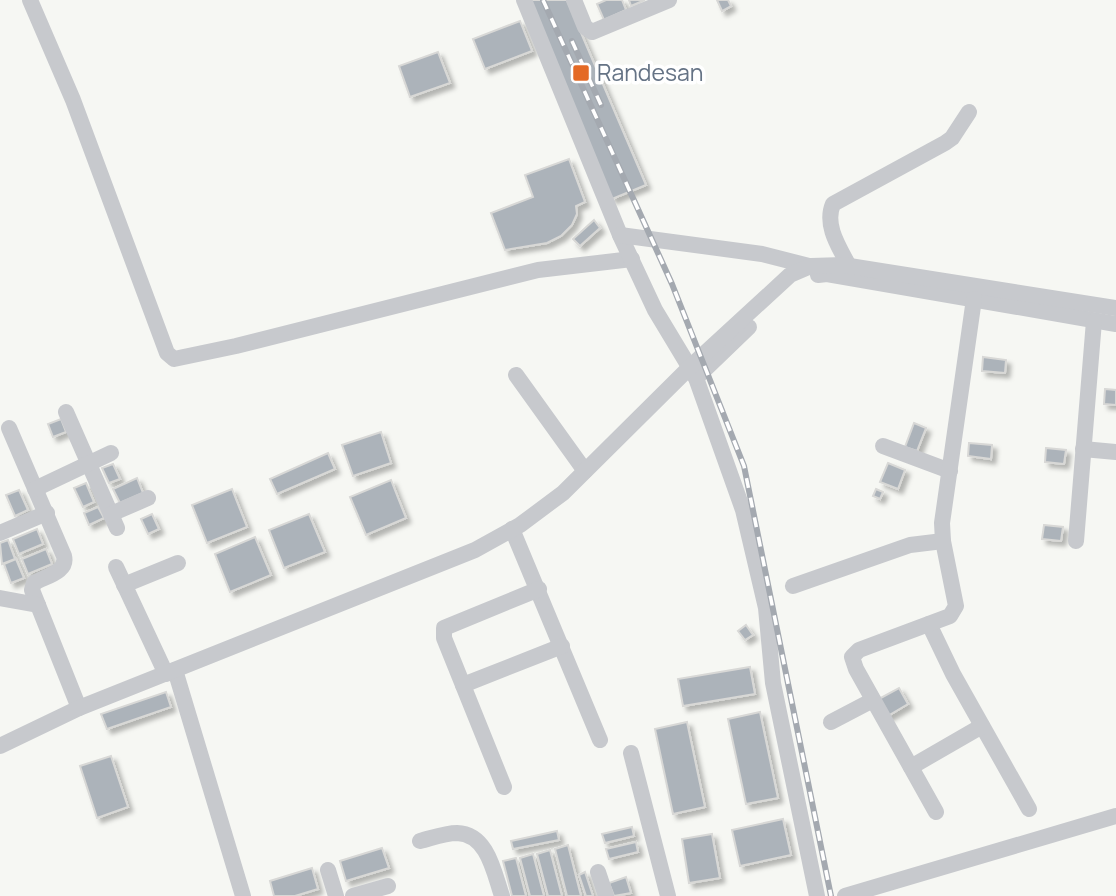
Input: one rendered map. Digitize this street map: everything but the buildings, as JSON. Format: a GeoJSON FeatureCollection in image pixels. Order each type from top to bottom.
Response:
{"type":"FeatureCollection","features":[{"type":"Feature","properties":{"kind":"street"},"geometry":{"type":"LineString","coordinates":[[30,0],[73,100],[167,353],[174,359],[225,349],[538,270],[632,259]]}},
{"type":"Feature","properties":{"kind":"street"},"geometry":{"type":"LineString","coordinates":[[524,0],[620,235],[664,327],[694,372],[743,510],[766,608],[773,683],[817,896]]}},
{"type":"Feature","properties":{"kind":"street"},"geometry":{"type":"LineString","coordinates":[[574,0],[585,27],[592,32],[669,0]]}},
{"type":"Feature","properties":{"kind":"street"},"geometry":{"type":"LineString","coordinates":[[849,265],[831,228],[830,211],[833,204],[953,138],[969,113]]}},
{"type":"Feature","properties":{"kind":"street"},"geometry":{"type":"LineString","coordinates":[[620,235],[762,254],[811,266],[827,274],[1116,324]]}},
{"type":"Feature","properties":{"kind":"street"},"geometry":{"type":"LineString","coordinates":[[694,372],[790,275],[811,266],[849,265],[1116,307]]}},
{"type":"Feature","properties":{"kind":"street"},"geometry":{"type":"LineString","coordinates":[[0,746],[79,709],[475,550],[512,529],[563,494],[585,471],[794,283],[827,274]]}},
{"type":"Feature","properties":{"kind":"street"},"geometry":{"type":"LineString","coordinates":[[936,812],[853,663],[854,653],[950,616],[956,606],[943,541],[943,507],[974,299]]}},
{"type":"Feature","properties":{"kind":"street"},"geometry":{"type":"LineString","coordinates":[[1076,541],[1094,321]]}},
{"type":"Feature","properties":{"kind":"street"},"geometry":{"type":"LineString","coordinates":[[516,375],[585,471]]}},
{"type":"Feature","properties":{"kind":"street"},"geometry":{"type":"LineString","coordinates":[[66,412],[114,521],[148,498]]}},
{"type":"Feature","properties":{"kind":"street"},"geometry":{"type":"LineString","coordinates":[[9,428],[66,562],[63,568],[34,583],[32,590],[79,709]]}},
{"type":"Feature","properties":{"kind":"street"},"geometry":{"type":"LineString","coordinates":[[883,446],[950,471]]}},
{"type":"Feature","properties":{"kind":"street"},"geometry":{"type":"LineString","coordinates":[[1083,449],[1116,452]]}},
{"type":"Feature","properties":{"kind":"street"},"geometry":{"type":"LineString","coordinates":[[34,489],[111,453]]}},
{"type":"Feature","properties":{"kind":"street"},"geometry":{"type":"LineString","coordinates":[[0,533],[47,513]]}},
{"type":"Feature","properties":{"kind":"street"},"geometry":{"type":"LineString","coordinates":[[512,529],[600,740]]}},
{"type":"Feature","properties":{"kind":"street"},"geometry":{"type":"LineString","coordinates":[[793,586],[910,545],[943,541]]}},
{"type":"Feature","properties":{"kind":"street"},"geometry":{"type":"LineString","coordinates":[[124,585],[178,563]]}},
{"type":"Feature","properties":{"kind":"street"},"geometry":{"type":"LineString","coordinates":[[116,568],[170,672],[243,896]]}},
{"type":"Feature","properties":{"kind":"street"},"geometry":{"type":"LineString","coordinates":[[504,787],[444,638],[444,628],[539,589]]}},
{"type":"Feature","properties":{"kind":"street"},"geometry":{"type":"LineString","coordinates":[[0,598],[38,605]]}},
{"type":"Feature","properties":{"kind":"street"},"geometry":{"type":"LineString","coordinates":[[929,624],[953,674],[1028,809]]}},
{"type":"Feature","properties":{"kind":"street"},"geometry":{"type":"LineString","coordinates":[[463,685],[562,646]]}},
{"type":"Feature","properties":{"kind":"street"},"geometry":{"type":"LineString","coordinates":[[831,722],[873,700]]}},
{"type":"Feature","properties":{"kind":"street"},"geometry":{"type":"LineString","coordinates":[[911,767],[982,726]]}},
{"type":"Feature","properties":{"kind":"street"},"geometry":{"type":"LineString","coordinates":[[631,753],[667,896]]}},
{"type":"Feature","properties":{"kind":"street"},"geometry":{"type":"LineString","coordinates":[[845,896],[1116,816]]}},
{"type":"Feature","properties":{"kind":"street"},"geometry":{"type":"LineString","coordinates":[[420,841],[458,833],[470,836],[482,845],[502,896]]}},
{"type":"Feature","properties":{"kind":"street"},"geometry":{"type":"LineString","coordinates":[[328,870],[336,896]]}},
{"type":"Feature","properties":{"kind":"street"},"geometry":{"type":"LineString","coordinates":[[598,872],[606,896]]}},
{"type":"Feature","properties":{"kind":"street"},"geometry":{"type":"LineString","coordinates":[[353,896],[388,886]]}},
{"type":"Feature","properties":{"kind":"railway"},"geometry":{"type":"LineString","coordinates":[[543,0],[672,284],[744,466],[831,896]]}},
{"type":"Feature","properties":{"kind":"railway"},"geometry":{"type":"LineString","coordinates":[[572,41],[601,105]]}},
{"type":"Feature","properties":{"kind":"place","name":"Randesan"},"geometry":{"type":"Point","coordinates":[581,73]}}]}
